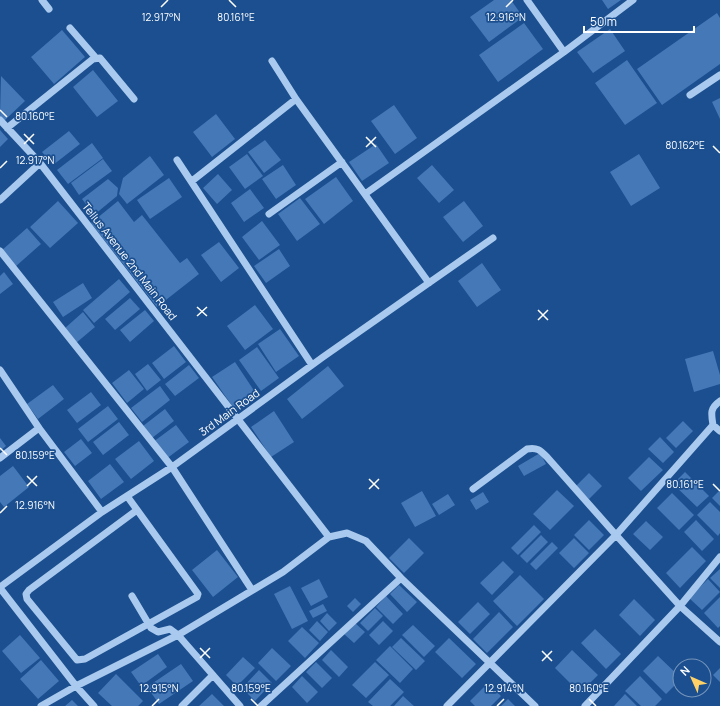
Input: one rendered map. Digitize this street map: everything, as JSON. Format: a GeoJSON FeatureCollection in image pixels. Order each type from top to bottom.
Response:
{"type":"FeatureCollection","features":[{"type":"Feature","properties":{"kind":"street"},"geometry":{"type":"LineString","coordinates":[[42,0],[49,9]]}},
{"type":"Feature","properties":{"kind":"street"},"geometry":{"type":"LineString","coordinates":[[528,0],[564,52]]}},
{"type":"Feature","properties":{"kind":"street"},"geometry":{"type":"LineString","coordinates":[[365,194],[564,52],[633,0]]}},
{"type":"Feature","properties":{"kind":"street"},"geometry":{"type":"LineString","coordinates":[[70,28],[96,58],[103,61],[134,99]]}},
{"type":"Feature","properties":{"kind":"street"},"geometry":{"type":"LineString","coordinates":[[7,128],[88,61],[96,58]]}},
{"type":"Feature","properties":{"kind":"street"},"geometry":{"type":"LineString","coordinates":[[272,61],[296,99],[429,283]]}},
{"type":"Feature","properties":{"kind":"street"},"geometry":{"type":"LineString","coordinates":[[690,95],[720,75]]}},
{"type":"Feature","properties":{"kind":"street"},"geometry":{"type":"LineString","coordinates":[[192,181],[296,99]]}},
{"type":"Feature","properties":{"kind":"street","name":"Tellus Avenue 2nd Main Road"},"geometry":{"type":"LineString","coordinates":[[0,120],[40,163],[329,537]]}},
{"type":"Feature","properties":{"kind":"street"},"geometry":{"type":"LineString","coordinates":[[177,160],[312,366]]}},
{"type":"Feature","properties":{"kind":"street"},"geometry":{"type":"LineString","coordinates":[[269,214],[342,162]]}},
{"type":"Feature","properties":{"kind":"street"},"geometry":{"type":"LineString","coordinates":[[0,200],[40,163]]}},
{"type":"Feature","properties":{"kind":"street","name":"3rd Main Road"},"geometry":{"type":"LineString","coordinates":[[0,587],[102,512],[172,467],[493,238]]}},
{"type":"Feature","properties":{"kind":"street"},"geometry":{"type":"LineString","coordinates":[[0,251],[172,467],[252,590]]}},
{"type":"Feature","properties":{"kind":"street"},"geometry":{"type":"LineString","coordinates":[[0,370],[38,428],[102,512]]}},
{"type":"Feature","properties":{"kind":"street"},"geometry":{"type":"LineString","coordinates":[[720,401],[712,407],[711,411],[713,425],[720,431]]}},
{"type":"Feature","properties":{"kind":"street"},"geometry":{"type":"LineString","coordinates":[[447,706],[616,535],[713,425]]}},
{"type":"Feature","properties":{"kind":"street"},"geometry":{"type":"LineString","coordinates":[[0,458],[38,428]]}},
{"type":"Feature","properties":{"kind":"street"},"geometry":{"type":"LineString","coordinates":[[473,489],[527,449],[534,447],[540,450],[680,606],[718,638]]}},
{"type":"Feature","properties":{"kind":"street"},"geometry":{"type":"LineString","coordinates":[[127,496],[198,592],[197,597],[85,659],[77,660],[26,599],[26,594],[29,590],[137,510]]}},
{"type":"Feature","properties":{"kind":"street"},"geometry":{"type":"LineString","coordinates":[[41,706],[76,686],[178,635],[283,572],[329,537],[346,533],[362,538],[401,578],[535,706]]}},
{"type":"Feature","properties":{"kind":"street"},"geometry":{"type":"LineString","coordinates":[[584,706],[680,606],[720,557]]}},
{"type":"Feature","properties":{"kind":"street"},"geometry":{"type":"LineString","coordinates":[[261,706],[401,578]]}},
{"type":"Feature","properties":{"kind":"street"},"geometry":{"type":"LineString","coordinates":[[0,587],[76,686],[94,706]]}},
{"type":"Feature","properties":{"kind":"street"},"geometry":{"type":"LineString","coordinates":[[132,596],[152,628],[158,632],[168,628],[178,635],[240,706]]}},
{"type":"Feature","properties":{"kind":"street"},"geometry":{"type":"LineString","coordinates":[[182,706],[213,675]]}},
{"type":"Feature","properties":{"kind":"building"},"geometry":{"type":"Polygon","coordinates":[[[494,0],[511,0],[523,17],[489,42],[470,17],[494,0]]]}},
{"type":"Feature","properties":{"kind":"building"},"geometry":{"type":"Polygon","coordinates":[[[602,0],[621,0],[608,9],[602,0]]]}},
{"type":"Feature","properties":{"kind":"building"},"geometry":{"type":"Polygon","coordinates":[[[717,13],[720,18],[720,64],[662,105],[637,69],[717,13]]]}},
{"type":"Feature","properties":{"kind":"building"},"geometry":{"type":"Polygon","coordinates":[[[524,23],[543,49],[498,82],[479,55],[524,23]]]}},
{"type":"Feature","properties":{"kind":"building"},"geometry":{"type":"Polygon","coordinates":[[[610,29],[625,51],[593,73],[577,52],[610,29]]]}},
{"type":"Feature","properties":{"kind":"building"},"geometry":{"type":"Polygon","coordinates":[[[62,30],[85,57],[54,84],[31,57],[62,30]]]}},
{"type":"Feature","properties":{"kind":"building"},"geometry":{"type":"Polygon","coordinates":[[[627,60],[657,103],[625,125],[595,83],[627,60]]]}},
{"type":"Feature","properties":{"kind":"building"},"geometry":{"type":"Polygon","coordinates":[[[93,70],[118,101],[97,117],[73,87],[93,70]]]}},
{"type":"Feature","properties":{"kind":"building"},"geometry":{"type":"Polygon","coordinates":[[[1,76],[25,101],[4,121],[0,116],[1,76]]]}},
{"type":"Feature","properties":{"kind":"building"},"geometry":{"type":"Polygon","coordinates":[[[720,98],[720,119],[712,102],[720,98]]]}},
{"type":"Feature","properties":{"kind":"building"},"geometry":{"type":"Polygon","coordinates":[[[394,105],[417,138],[395,154],[371,121],[394,105]]]}},
{"type":"Feature","properties":{"kind":"building"},"geometry":{"type":"Polygon","coordinates":[[[216,114],[235,139],[212,157],[193,132],[216,114]]]}},
{"type":"Feature","properties":{"kind":"building"},"geometry":{"type":"Polygon","coordinates":[[[0,130],[8,139],[0,147],[0,130]]]}},
{"type":"Feature","properties":{"kind":"building"},"geometry":{"type":"Polygon","coordinates":[[[69,131],[80,144],[53,165],[42,152],[69,131]]]}},
{"type":"Feature","properties":{"kind":"building"},"geometry":{"type":"Polygon","coordinates":[[[265,140],[281,160],[264,173],[248,152],[265,140]]]}},
{"type":"Feature","properties":{"kind":"building"},"geometry":{"type":"Polygon","coordinates":[[[92,143],[103,158],[68,184],[57,170],[92,143]]]}},
{"type":"Feature","properties":{"kind":"building"},"geometry":{"type":"Polygon","coordinates":[[[376,144],[389,163],[362,181],[349,162],[376,144]]]}},
{"type":"Feature","properties":{"kind":"building"},"geometry":{"type":"Polygon","coordinates":[[[247,154],[263,176],[245,189],[229,167],[247,154]]]}},
{"type":"Feature","properties":{"kind":"building"},"geometry":{"type":"Polygon","coordinates":[[[639,154],[660,188],[631,206],[610,172],[639,154]]]}},
{"type":"Feature","properties":{"kind":"building"},"geometry":{"type":"Polygon","coordinates":[[[150,156],[164,175],[127,204],[119,194],[123,178],[150,156]]]}},
{"type":"Feature","properties":{"kind":"building"},"geometry":{"type":"Polygon","coordinates":[[[103,159],[112,171],[79,195],[71,183],[103,159]]]}},
{"type":"Feature","properties":{"kind":"building"},"geometry":{"type":"Polygon","coordinates":[[[283,165],[296,185],[276,199],[262,179],[283,165]]]}},
{"type":"Feature","properties":{"kind":"building"},"geometry":{"type":"Polygon","coordinates":[[[432,165],[454,190],[439,203],[417,178],[432,165]]]}},
{"type":"Feature","properties":{"kind":"building"},"geometry":{"type":"Polygon","coordinates":[[[218,174],[232,190],[217,204],[203,188],[218,174]]]}},
{"type":"Feature","properties":{"kind":"building"},"geometry":{"type":"Polygon","coordinates":[[[336,177],[353,201],[324,224],[305,199],[336,177]]]}},
{"type":"Feature","properties":{"kind":"building"},"geometry":{"type":"Polygon","coordinates":[[[169,178],[182,197],[150,219],[137,200],[169,178]]]}},
{"type":"Feature","properties":{"kind":"building"},"geometry":{"type":"Polygon","coordinates":[[[108,179],[118,188],[117,196],[94,215],[82,199],[108,179]]]}},
{"type":"Feature","properties":{"kind":"building"},"geometry":{"type":"Polygon","coordinates":[[[250,189],[264,208],[244,222],[231,203],[250,189]]]}},
{"type":"Feature","properties":{"kind":"building"},"geometry":{"type":"Polygon","coordinates":[[[300,198],[320,224],[297,241],[278,214],[300,198]]]}},
{"type":"Feature","properties":{"kind":"building"},"geometry":{"type":"Polygon","coordinates":[[[58,201],[78,223],[50,248],[30,227],[58,201]]]}},
{"type":"Feature","properties":{"kind":"building"},"geometry":{"type":"Polygon","coordinates":[[[118,201],[134,222],[142,215],[180,263],[187,258],[199,274],[157,307],[91,223],[118,201]]]}},
{"type":"Feature","properties":{"kind":"building"},"geometry":{"type":"Polygon","coordinates":[[[464,201],[483,226],[463,242],[443,217],[464,201]]]}},
{"type":"Feature","properties":{"kind":"building"},"geometry":{"type":"Polygon","coordinates":[[[262,221],[280,245],[259,260],[242,237],[262,221]]]}},
{"type":"Feature","properties":{"kind":"building"},"geometry":{"type":"Polygon","coordinates":[[[27,228],[41,244],[15,267],[1,251],[27,228]]]}},
{"type":"Feature","properties":{"kind":"building"},"geometry":{"type":"Polygon","coordinates":[[[219,242],[239,268],[221,282],[201,255],[219,242]]]}},
{"type":"Feature","properties":{"kind":"building"},"geometry":{"type":"Polygon","coordinates":[[[279,249],[290,266],[266,283],[254,266],[279,249]]]}},
{"type":"Feature","properties":{"kind":"building"},"geometry":{"type":"Polygon","coordinates":[[[482,263],[501,290],[477,307],[458,281],[482,263]]]}},
{"type":"Feature","properties":{"kind":"building"},"geometry":{"type":"Polygon","coordinates":[[[4,272],[13,284],[0,294],[0,276],[4,272]]]}},
{"type":"Feature","properties":{"kind":"building"},"geometry":{"type":"Polygon","coordinates":[[[119,279],[130,292],[94,323],[83,310],[119,279]]]}},
{"type":"Feature","properties":{"kind":"building"},"geometry":{"type":"Polygon","coordinates":[[[83,283],[92,298],[63,317],[53,302],[83,283]]]}},
{"type":"Feature","properties":{"kind":"building"},"geometry":{"type":"Polygon","coordinates":[[[130,298],[140,309],[115,330],[105,319],[130,298]]]}},
{"type":"Feature","properties":{"kind":"building"},"geometry":{"type":"Polygon","coordinates":[[[255,305],[273,329],[245,350],[227,326],[255,305]]]}},
{"type":"Feature","properties":{"kind":"building"},"geometry":{"type":"Polygon","coordinates":[[[145,310],[154,321],[130,342],[120,330],[145,310]]]}},
{"type":"Feature","properties":{"kind":"building"},"geometry":{"type":"Polygon","coordinates":[[[83,312],[95,327],[76,343],[64,329],[83,312]]]}},
{"type":"Feature","properties":{"kind":"building"},"geometry":{"type":"Polygon","coordinates":[[[280,329],[299,356],[276,372],[258,344],[280,329]]]}},
{"type":"Feature","properties":{"kind":"building"},"geometry":{"type":"Polygon","coordinates":[[[174,346],[186,362],[164,379],[152,363],[174,346]]]}},
{"type":"Feature","properties":{"kind":"building"},"geometry":{"type":"Polygon","coordinates":[[[257,347],[279,378],[261,391],[239,360],[257,347]]]}},
{"type":"Feature","properties":{"kind":"building"},"geometry":{"type":"Polygon","coordinates":[[[713,351],[720,375],[720,384],[694,392],[685,359],[713,351]]]}},
{"type":"Feature","properties":{"kind":"building"},"geometry":{"type":"Polygon","coordinates":[[[235,362],[257,395],[235,410],[212,377],[235,362]]]}},
{"type":"Feature","properties":{"kind":"building"},"geometry":{"type":"Polygon","coordinates":[[[148,364],[161,380],[147,391],[135,374],[148,364]]]}},
{"type":"Feature","properties":{"kind":"building"},"geometry":{"type":"Polygon","coordinates":[[[189,365],[199,378],[175,396],[165,384],[189,365]]]}},
{"type":"Feature","properties":{"kind":"building"},"geometry":{"type":"Polygon","coordinates":[[[328,366],[344,386],[302,419],[287,399],[328,366]]]}},
{"type":"Feature","properties":{"kind":"building"},"geometry":{"type":"Polygon","coordinates":[[[129,370],[144,389],[127,403],[112,383],[129,370]]]}},
{"type":"Feature","properties":{"kind":"building"},"geometry":{"type":"Polygon","coordinates":[[[53,385],[64,399],[38,419],[27,404],[53,385]]]}},
{"type":"Feature","properties":{"kind":"building"},"geometry":{"type":"Polygon","coordinates":[[[160,386],[170,400],[142,422],[131,408],[160,386]]]}},
{"type":"Feature","properties":{"kind":"building"},"geometry":{"type":"Polygon","coordinates":[[[91,392],[101,405],[77,423],[67,410],[91,392]]]}},
{"type":"Feature","properties":{"kind":"building"},"geometry":{"type":"Polygon","coordinates":[[[108,406],[118,419],[88,442],[78,429],[108,406]]]}},
{"type":"Feature","properties":{"kind":"building"},"geometry":{"type":"Polygon","coordinates":[[[165,409],[174,421],[152,438],[143,426],[165,409]]]}},
{"type":"Feature","properties":{"kind":"building"},"geometry":{"type":"Polygon","coordinates":[[[274,411],[294,442],[271,457],[251,427],[274,411]]]}},
{"type":"Feature","properties":{"kind":"building"},"geometry":{"type":"Polygon","coordinates":[[[683,421],[693,431],[676,448],[666,438],[683,421]]]}},
{"type":"Feature","properties":{"kind":"building"},"geometry":{"type":"Polygon","coordinates":[[[119,422],[129,435],[103,455],[93,442],[119,422]]]}},
{"type":"Feature","properties":{"kind":"building"},"geometry":{"type":"Polygon","coordinates":[[[176,425],[189,442],[166,459],[153,442],[176,425]]]}},
{"type":"Feature","properties":{"kind":"building"},"geometry":{"type":"Polygon","coordinates":[[[660,437],[674,452],[663,463],[648,449],[660,437]]]}},
{"type":"Feature","properties":{"kind":"building"},"geometry":{"type":"Polygon","coordinates":[[[0,438],[6,446],[0,451],[0,438]]]}},
{"type":"Feature","properties":{"kind":"building"},"geometry":{"type":"Polygon","coordinates":[[[81,439],[92,453],[75,466],[64,452],[81,439]]]}},
{"type":"Feature","properties":{"kind":"building"},"geometry":{"type":"Polygon","coordinates":[[[139,441],[154,461],[131,479],[115,459],[139,441]]]}},
{"type":"Feature","properties":{"kind":"building"},"geometry":{"type":"Polygon","coordinates":[[[540,453],[546,464],[524,476],[518,466],[540,453]]]}},
{"type":"Feature","properties":{"kind":"building"},"geometry":{"type":"Polygon","coordinates":[[[649,457],[663,470],[641,491],[628,478],[649,457]]]}},
{"type":"Feature","properties":{"kind":"building"},"geometry":{"type":"Polygon","coordinates":[[[110,464],[124,482],[101,499],[88,481],[110,464]]]}},
{"type":"Feature","properties":{"kind":"building"},"geometry":{"type":"Polygon","coordinates":[[[13,466],[29,487],[4,507],[0,502],[0,476],[13,466]]]}},
{"type":"Feature","properties":{"kind":"building"},"geometry":{"type":"Polygon","coordinates":[[[685,472],[709,496],[697,507],[673,484],[685,472]]]}},
{"type":"Feature","properties":{"kind":"building"},"geometry":{"type":"Polygon","coordinates":[[[589,473],[602,486],[589,499],[576,486],[589,473]]]}},
{"type":"Feature","properties":{"kind":"building"},"geometry":{"type":"Polygon","coordinates":[[[557,490],[574,506],[550,530],[533,514],[557,490]]]}},
{"type":"Feature","properties":{"kind":"building"},"geometry":{"type":"Polygon","coordinates":[[[720,490],[720,506],[712,498],[720,490]]]}},
{"type":"Feature","properties":{"kind":"building"},"geometry":{"type":"Polygon","coordinates":[[[422,491],[436,516],[415,527],[401,503],[422,491]]]}},
{"type":"Feature","properties":{"kind":"building"},"geometry":{"type":"Polygon","coordinates":[[[483,492],[489,502],[476,510],[470,500],[483,492]]]}},
{"type":"Feature","properties":{"kind":"building"},"geometry":{"type":"Polygon","coordinates":[[[672,493],[694,515],[679,530],[657,508],[672,493]]]}},
{"type":"Feature","properties":{"kind":"building"},"geometry":{"type":"Polygon","coordinates":[[[448,494],[455,505],[439,515],[432,504],[448,494]]]}},
{"type":"Feature","properties":{"kind":"building"},"geometry":{"type":"Polygon","coordinates":[[[710,502],[720,512],[720,533],[718,536],[697,515],[710,502]]]}},
{"type":"Feature","properties":{"kind":"building"},"geometry":{"type":"Polygon","coordinates":[[[589,520],[604,535],[589,550],[574,535],[589,520]]]}},
{"type":"Feature","properties":{"kind":"building"},"geometry":{"type":"Polygon","coordinates":[[[696,520],[714,539],[702,551],[684,532],[696,520]]]}},
{"type":"Feature","properties":{"kind":"building"},"geometry":{"type":"Polygon","coordinates":[[[646,521],[663,537],[650,550],[633,534],[646,521]]]}},
{"type":"Feature","properties":{"kind":"building"},"geometry":{"type":"Polygon","coordinates":[[[534,525],[541,532],[518,555],[511,548],[534,525]]]}},
{"type":"Feature","properties":{"kind":"building"},"geometry":{"type":"Polygon","coordinates":[[[541,535],[548,542],[527,563],[520,556],[541,535]]]}},
{"type":"Feature","properties":{"kind":"building"},"geometry":{"type":"Polygon","coordinates":[[[409,538],[424,553],[404,573],[389,558],[409,538]]]}},
{"type":"Feature","properties":{"kind":"building"},"geometry":{"type":"Polygon","coordinates":[[[574,538],[589,553],[574,568],[559,553],[574,538]]]}},
{"type":"Feature","properties":{"kind":"building"},"geometry":{"type":"Polygon","coordinates":[[[552,542],[558,548],[536,570],[530,564],[552,542]]]}},
{"type":"Feature","properties":{"kind":"building"},"geometry":{"type":"Polygon","coordinates":[[[692,547],[706,561],[680,588],[666,573],[692,547]]]}},
{"type":"Feature","properties":{"kind":"building"},"geometry":{"type":"Polygon","coordinates":[[[217,550],[238,577],[213,597],[192,570],[217,550]]]}},
{"type":"Feature","properties":{"kind":"building"},"geometry":{"type":"Polygon","coordinates":[[[503,561],[514,572],[492,595],[480,583],[503,561]]]}},
{"type":"Feature","properties":{"kind":"building"},"geometry":{"type":"Polygon","coordinates":[[[720,569],[720,588],[710,578],[720,569]]]}},
{"type":"Feature","properties":{"kind":"building"},"geometry":{"type":"Polygon","coordinates":[[[520,575],[544,599],[517,626],[493,601],[520,575]]]}},
{"type":"Feature","properties":{"kind":"building"},"geometry":{"type":"Polygon","coordinates":[[[319,579],[328,597],[311,606],[301,588],[319,579]]]}},
{"type":"Feature","properties":{"kind":"building"},"geometry":{"type":"Polygon","coordinates":[[[708,579],[720,592],[702,610],[689,598],[708,579]]]}},
{"type":"Feature","properties":{"kind":"building"},"geometry":{"type":"Polygon","coordinates":[[[399,585],[417,602],[407,612],[390,594],[399,585]]]}},
{"type":"Feature","properties":{"kind":"building"},"geometry":{"type":"Polygon","coordinates":[[[290,586],[308,621],[292,629],[274,594],[290,586]]]}},
{"type":"Feature","properties":{"kind":"building"},"geometry":{"type":"Polygon","coordinates":[[[386,596],[403,614],[393,624],[376,607],[386,596]]]}},
{"type":"Feature","properties":{"kind":"building"},"geometry":{"type":"Polygon","coordinates":[[[720,597],[720,626],[718,628],[704,613],[720,597]]]}},
{"type":"Feature","properties":{"kind":"building"},"geometry":{"type":"Polygon","coordinates":[[[355,598],[361,604],[353,612],[347,606],[355,598]]]}},
{"type":"Feature","properties":{"kind":"building"},"geometry":{"type":"Polygon","coordinates":[[[634,599],[655,620],[640,636],[619,615],[634,599]]]}},
{"type":"Feature","properties":{"kind":"building"},"geometry":{"type":"Polygon","coordinates":[[[478,602],[490,614],[470,634],[458,622],[478,602]]]}},
{"type":"Feature","properties":{"kind":"building"},"geometry":{"type":"Polygon","coordinates":[[[323,604],[327,611],[313,618],[309,611],[323,604]]]}},
{"type":"Feature","properties":{"kind":"building"},"geometry":{"type":"Polygon","coordinates":[[[375,608],[383,616],[368,631],[360,623],[375,608]]]}},
{"type":"Feature","properties":{"kind":"building"},"geometry":{"type":"Polygon","coordinates":[[[499,612],[513,627],[487,653],[473,639],[499,612]]]}},
{"type":"Feature","properties":{"kind":"building"},"geometry":{"type":"Polygon","coordinates":[[[327,613],[337,623],[329,631],[320,621],[327,613]]]}},
{"type":"Feature","properties":{"kind":"building"},"geometry":{"type":"Polygon","coordinates":[[[317,621],[328,632],[320,641],[309,630],[317,621]]]}},
{"type":"Feature","properties":{"kind":"building"},"geometry":{"type":"Polygon","coordinates":[[[383,621],[393,631],[379,645],[369,635],[383,621]]]}},
{"type":"Feature","properties":{"kind":"building"},"geometry":{"type":"Polygon","coordinates":[[[355,623],[365,632],[354,643],[344,634],[355,623]]]}},
{"type":"Feature","properties":{"kind":"building"},"geometry":{"type":"Polygon","coordinates":[[[413,625],[435,646],[424,657],[402,635],[413,625]]]}},
{"type":"Feature","properties":{"kind":"building"},"geometry":{"type":"Polygon","coordinates":[[[302,627],[319,643],[305,658],[288,641],[302,627]]]}},
{"type":"Feature","properties":{"kind":"building"},"geometry":{"type":"Polygon","coordinates":[[[595,629],[621,654],[606,669],[581,643],[595,629]]]}},
{"type":"Feature","properties":{"kind":"building"},"geometry":{"type":"Polygon","coordinates":[[[20,635],[40,658],[21,673],[2,651],[20,635]]]}},
{"type":"Feature","properties":{"kind":"building"},"geometry":{"type":"Polygon","coordinates":[[[401,638],[425,661],[416,670],[392,647],[401,638]]]}},
{"type":"Feature","properties":{"kind":"building"},"geometry":{"type":"Polygon","coordinates":[[[449,638],[476,664],[462,678],[435,652],[449,638]]]}},
{"type":"Feature","properties":{"kind":"building"},"geometry":{"type":"Polygon","coordinates":[[[390,646],[413,669],[400,683],[376,660],[390,646]]]}},
{"type":"Feature","properties":{"kind":"building"},"geometry":{"type":"Polygon","coordinates":[[[272,648],[291,666],[276,681],[258,663],[272,648]]]}},
{"type":"Feature","properties":{"kind":"building"},"geometry":{"type":"Polygon","coordinates":[[[331,650],[348,667],[339,677],[322,660],[331,650]]]}},
{"type":"Feature","properties":{"kind":"building"},"geometry":{"type":"Polygon","coordinates":[[[572,650],[598,675],[580,693],[555,668],[572,650]]]}},
{"type":"Feature","properties":{"kind":"building"},"geometry":{"type":"Polygon","coordinates":[[[158,654],[167,667],[141,686],[131,672],[158,654]]]}},
{"type":"Feature","properties":{"kind":"building"},"geometry":{"type":"Polygon","coordinates":[[[658,656],[672,669],[672,688],[666,694],[643,671],[658,656]]]}},
{"type":"Feature","properties":{"kind":"building"},"geometry":{"type":"Polygon","coordinates":[[[243,657],[255,668],[237,686],[226,675],[243,657]]]}},
{"type":"Feature","properties":{"kind":"building"},"geometry":{"type":"Polygon","coordinates":[[[41,660],[59,681],[38,699],[20,679],[41,660]]]}},
{"type":"Feature","properties":{"kind":"building"},"geometry":{"type":"Polygon","coordinates":[[[316,662],[332,678],[322,688],[306,672],[316,662]]]}},
{"type":"Feature","properties":{"kind":"building"},"geometry":{"type":"Polygon","coordinates":[[[375,662],[389,675],[366,698],[352,685],[375,662]]]}},
{"type":"Feature","properties":{"kind":"building"},"geometry":{"type":"Polygon","coordinates":[[[181,664],[193,681],[159,704],[147,687],[181,664]]]}},
{"type":"Feature","properties":{"kind":"building"},"geometry":{"type":"Polygon","coordinates":[[[720,668],[720,682],[713,675],[720,668]]]}},
{"type":"Feature","properties":{"kind":"building"},"geometry":{"type":"Polygon","coordinates":[[[259,670],[272,683],[255,701],[242,688],[259,670]]]}},
{"type":"Feature","properties":{"kind":"building"},"geometry":{"type":"Polygon","coordinates":[[[116,674],[143,701],[138,706],[112,706],[98,693],[116,674]]]}},
{"type":"Feature","properties":{"kind":"building"},"geometry":{"type":"Polygon","coordinates":[[[302,676],[318,692],[307,703],[292,687],[302,676]]]}},
{"type":"Feature","properties":{"kind":"building"},"geometry":{"type":"Polygon","coordinates":[[[640,676],[662,699],[655,706],[641,706],[625,691],[640,676]]]}},
{"type":"Feature","properties":{"kind":"building"},"geometry":{"type":"Polygon","coordinates":[[[390,679],[404,692],[390,706],[373,706],[368,702],[390,679]]]}},
{"type":"Feature","properties":{"kind":"building"},"geometry":{"type":"Polygon","coordinates":[[[488,683],[501,696],[491,706],[475,706],[470,701],[488,683]]]}},
{"type":"Feature","properties":{"kind":"building"},"geometry":{"type":"Polygon","coordinates":[[[212,694],[224,706],[199,706],[212,694]]]}},
{"type":"Feature","properties":{"kind":"building"},"geometry":{"type":"Polygon","coordinates":[[[625,694],[637,706],[614,706],[625,694]]]}},
{"type":"Feature","properties":{"kind":"building"},"geometry":{"type":"Polygon","coordinates":[[[403,696],[414,706],[394,706],[403,696]]]}},
{"type":"Feature","properties":{"kind":"building"},"geometry":{"type":"Polygon","coordinates":[[[508,699],[515,706],[501,706],[508,699]]]}},
{"type":"Feature","properties":{"kind":"building"},"geometry":{"type":"Polygon","coordinates":[[[72,700],[78,706],[65,706],[72,700]]]}}]}
